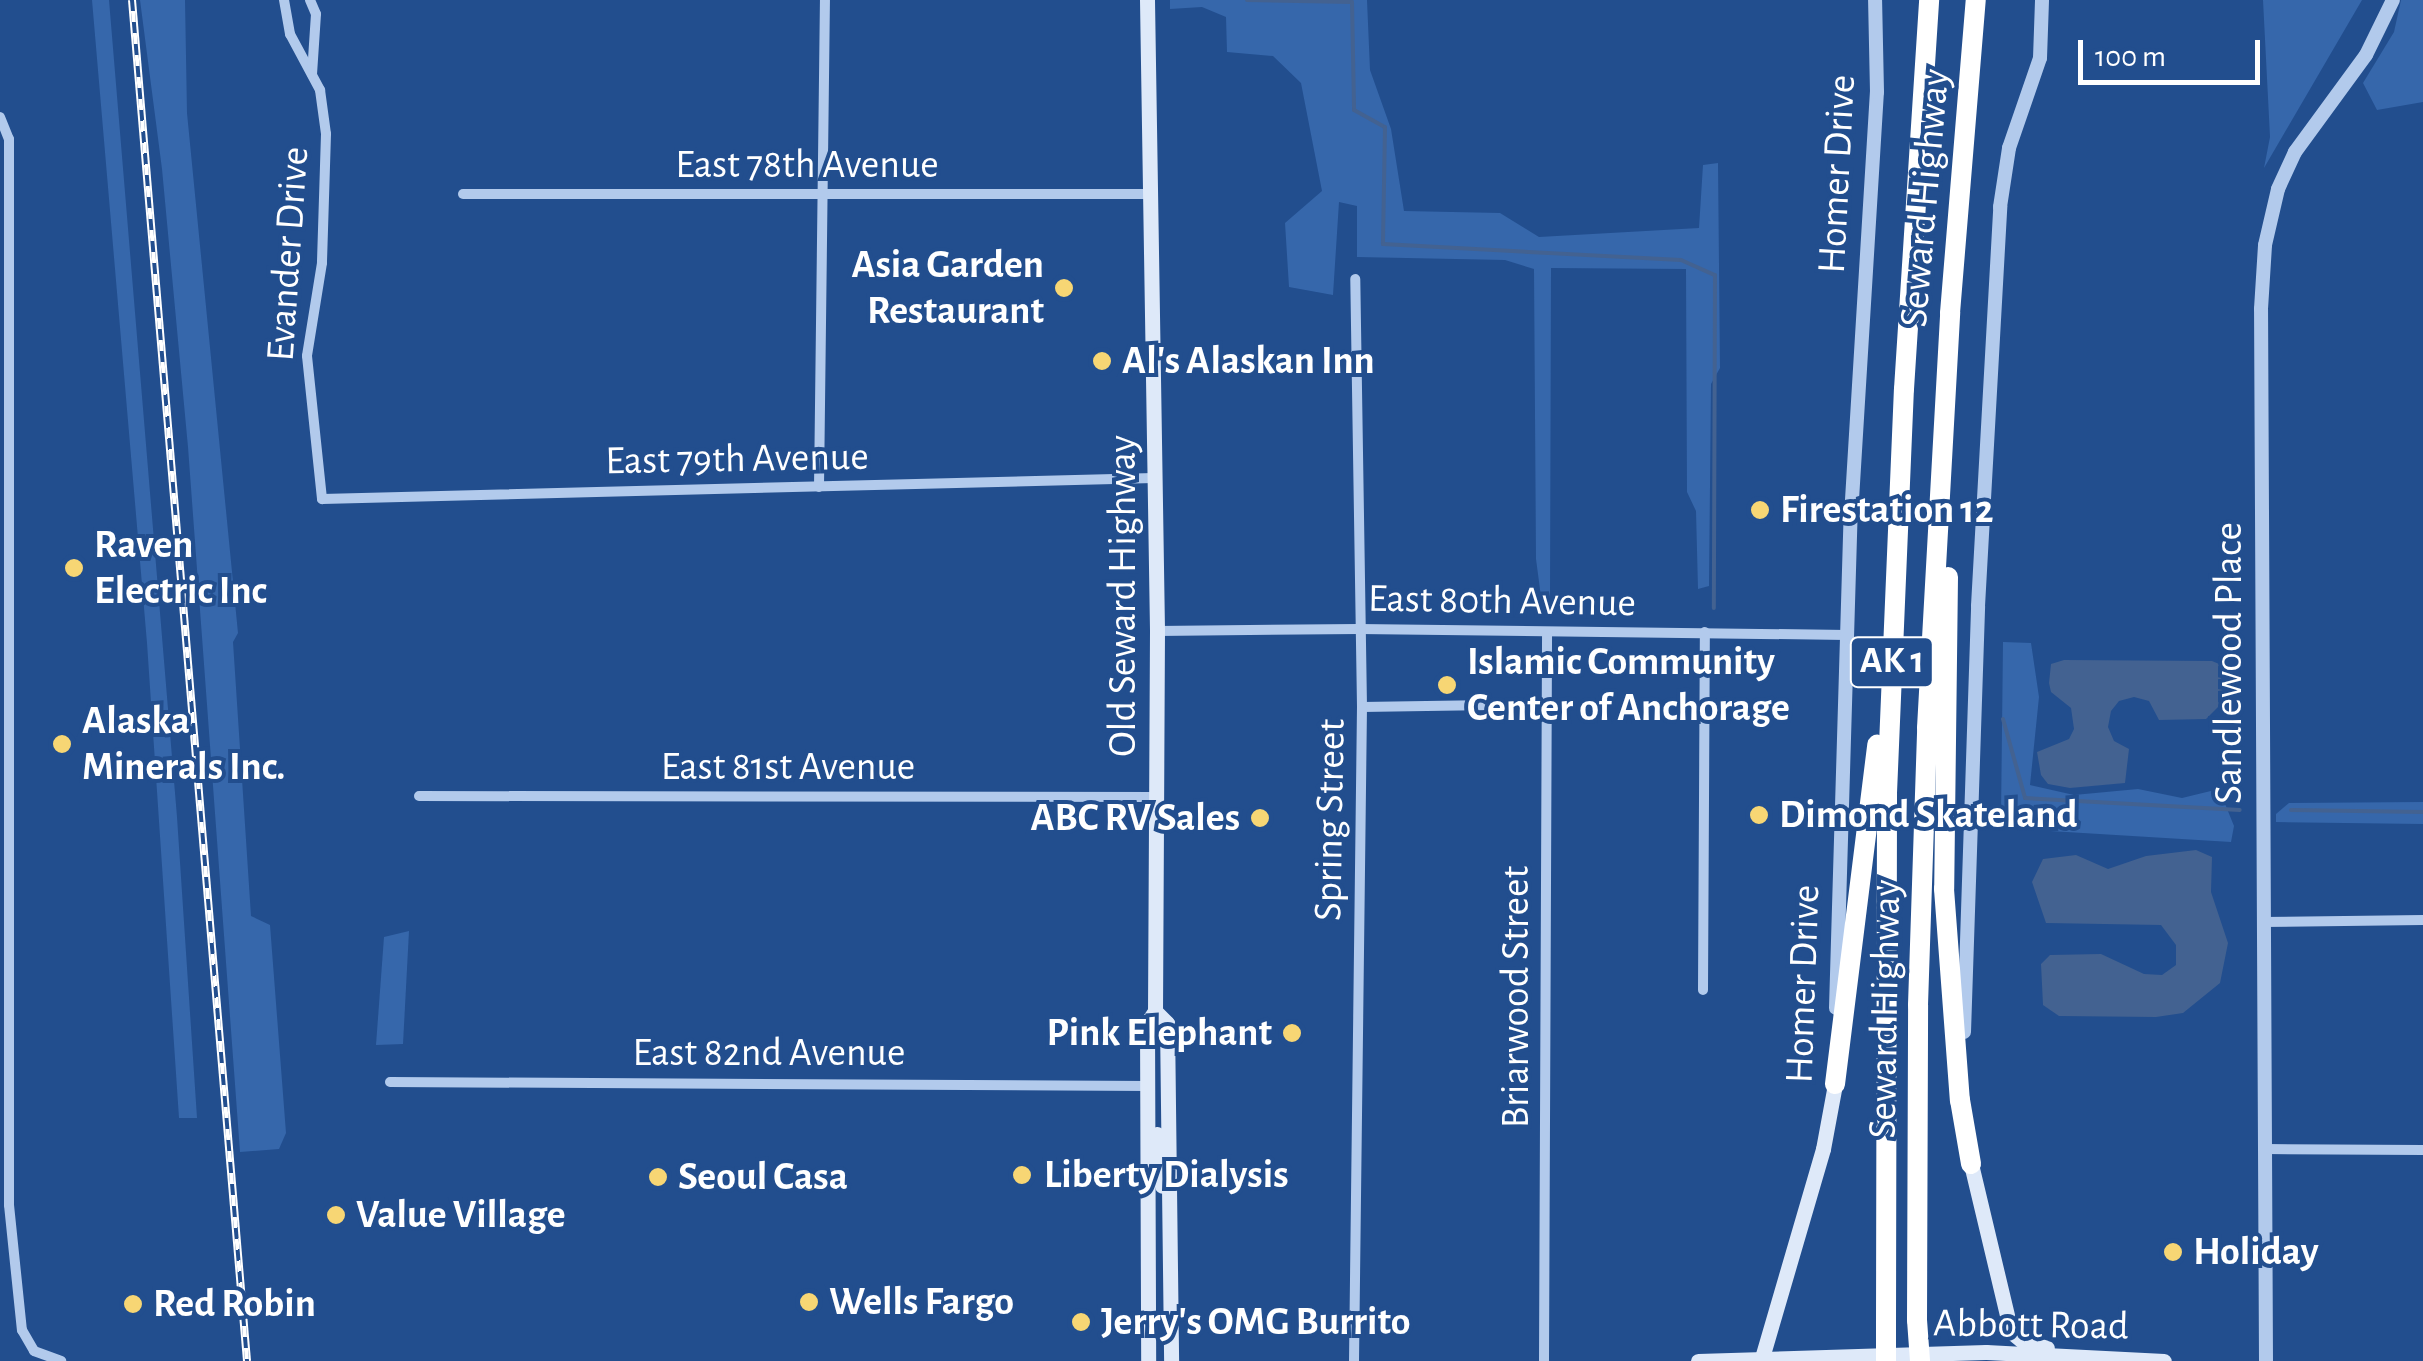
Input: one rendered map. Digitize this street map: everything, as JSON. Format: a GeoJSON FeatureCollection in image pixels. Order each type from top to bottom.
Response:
{"type":"FeatureCollection","features":[{"type":"Feature","properties":{"kind":"highway","name":"Seward Highway"},"geometry":{"type":"LineString","coordinates":[[1905,1360],[1886,1325],[1886,871],[1894,589],[1929,0]]}},
{"type":"Feature","properties":{"kind":"highway","name":"Seward Highway"},"geometry":{"type":"LineString","coordinates":[[1905,1360],[1917,1320],[1918,1005],[1950,313],[1976,0]]}},
{"type":"Feature","properties":{"kind":"highway"},"geometry":{"type":"LineString","coordinates":[[1950,313],[1944,872],[1960,1100],[1971,1164]]}},
{"type":"Feature","properties":{"kind":"highway"},"geometry":{"type":"LineString","coordinates":[[1835,1084],[1894,589]]}},
{"type":"Feature","properties":{"kind":"main road","name":"Old Seward Highway"},"geometry":{"type":"LineString","coordinates":[[1147,0],[1157,631],[1156,1011],[1148,1023],[1148,1361]]}},
{"type":"Feature","properties":{"kind":"main road","name":"Old Seward Highway"},"geometry":{"type":"LineString","coordinates":[[1156,1011],[1167,1023],[1171,1361]]}},
{"type":"Feature","properties":{"kind":"main road","name":"Homer Drive"},"geometry":{"type":"LineString","coordinates":[[1762,1359],[1822,1149],[1835,1084]]}},
{"type":"Feature","properties":{"kind":"main road"},"geometry":{"type":"LineString","coordinates":[[1148,1086],[1158,1104],[1160,1176],[1170,1224]]}},
{"type":"Feature","properties":{"kind":"main road"},"geometry":{"type":"LineString","coordinates":[[1971,1164],[2011,1332],[2021,1340],[2075,1356]]}},
{"type":"Feature","properties":{"kind":"main road","name":"Abbott Road"},"geometry":{"type":"LineString","coordinates":[[1698,1361],[2075,1356],[2164,1361]]}},
{"type":"Feature","properties":{"kind":"street","name":"Evander Drive"},"geometry":{"type":"LineString","coordinates":[[284,0],[290,34],[320,90],[326,134],[322,263],[307,356],[322,499]]}},
{"type":"Feature","properties":{"kind":"street","name":"Evander Drive"},"geometry":{"type":"LineString","coordinates":[[310,0],[316,14],[312,75]]}},
{"type":"Feature","properties":{"kind":"street"},"geometry":{"type":"LineString","coordinates":[[819,487],[826,0]]}},
{"type":"Feature","properties":{"kind":"street"},"geometry":{"type":"LineString","coordinates":[[1867,0],[1876,48]]}},
{"type":"Feature","properties":{"kind":"street","name":"Homer Drive"},"geometry":{"type":"LineString","coordinates":[[1835,1084],[1847,635],[1876,48],[1875,0]]}},
{"type":"Feature","properties":{"kind":"street"},"geometry":{"type":"LineString","coordinates":[[1971,1164],[1964,994],[1990,360],[2002,180],[2038,68],[2042,0]]}},
{"type":"Feature","properties":{"kind":"street","name":"Sandlewood Place"},"geometry":{"type":"LineString","coordinates":[[2266,1361],[2261,309],[2267,232],[2278,190],[2295,152],[2366,55],[2392,0]]}},
{"type":"Feature","properties":{"kind":"street"},"geometry":{"type":"LineString","coordinates":[[0,117],[9,139],[4,536],[4,1205],[22,1330],[34,1351],[60,1361]]}},
{"type":"Feature","properties":{"kind":"street","name":"East 78th Avenue"},"geometry":{"type":"LineString","coordinates":[[463,194],[1151,194]]}},
{"type":"Feature","properties":{"kind":"street","name":"Spring Street"},"geometry":{"type":"LineString","coordinates":[[1354,1361],[1362,707],[1355,279]]}},
{"type":"Feature","properties":{"kind":"street","name":"East 79th Avenue"},"geometry":{"type":"LineString","coordinates":[[322,499],[1154,478]]}},
{"type":"Feature","properties":{"kind":"street","name":"East 80th Avenue"},"geometry":{"type":"LineString","coordinates":[[1157,631],[1359,629],[1847,635]]}},
{"type":"Feature","properties":{"kind":"street"},"geometry":{"type":"LineString","coordinates":[[1703,990],[1705,632]]}},
{"type":"Feature","properties":{"kind":"street","name":"Briarwood Street"},"geometry":{"type":"LineString","coordinates":[[1544,1361],[1547,634]]}},
{"type":"Feature","properties":{"kind":"street"},"geometry":{"type":"LineString","coordinates":[[1362,707],[1492,705]]}},
{"type":"Feature","properties":{"kind":"street","name":"East 81st Avenue"},"geometry":{"type":"LineString","coordinates":[[419,796],[1156,797]]}},
{"type":"Feature","properties":{"kind":"street"},"geometry":{"type":"LineString","coordinates":[[2262,922],[2423,920]]}},
{"type":"Feature","properties":{"kind":"street","name":"East 82nd Avenue"},"geometry":{"type":"LineString","coordinates":[[390,1082],[1148,1086]]}},
{"type":"Feature","properties":{"kind":"street"},"geometry":{"type":"LineString","coordinates":[[2266,1149],[2423,1150]]}},
{"type":"Feature","properties":{"kind":"shaded area"},"geometry":{"type":"Polygon","coordinates":[[[92,0],[109,0],[177,817],[197,1118],[179,1118],[147,643],[92,0]]]}},
{"type":"Feature","properties":{"kind":"shaded area"},"geometry":{"type":"Polygon","coordinates":[[[140,0],[185,0],[187,113],[238,633],[233,642],[251,916],[270,925],[286,1133],[279,1149],[240,1152],[188,447],[162,169],[140,0]]]}},
{"type":"Feature","properties":{"kind":"shaded area"},"geometry":{"type":"Polygon","coordinates":[[[1170,0],[1367,0],[1370,70],[1391,129],[1404,211],[1500,213],[1539,237],[1699,228],[1703,165],[1718,163],[1720,368],[1711,384],[1709,586],[1698,589],[1696,511],[1687,492],[1686,269],[1551,268],[1550,601],[1541,597],[1536,559],[1534,269],[1505,260],[1357,257],[1357,206],[1339,202],[1333,295],[1289,287],[1285,223],[1322,191],[1301,83],[1273,56],[1227,52],[1226,17],[1202,7],[1170,9],[1170,0]]]}},
{"type":"Feature","properties":{"kind":"shaded area"},"geometry":{"type":"Polygon","coordinates":[[[2263,0],[2362,0],[2264,168],[2270,137],[2263,0]]]}},
{"type":"Feature","properties":{"kind":"shaded area"},"geometry":{"type":"Polygon","coordinates":[[[2401,0],[2423,0],[2423,102],[2377,110],[2363,83],[2394,32],[2401,0]]]}},
{"type":"Feature","properties":{"kind":"shaded area"},"geometry":{"type":"Polygon","coordinates":[[[2003,642],[2031,643],[2039,697],[2030,785],[2074,795],[2138,789],[2182,798],[2219,789],[2234,826],[2231,842],[2050,831],[2001,816],[2003,642]]]}},
{"type":"Feature","properties":{"kind":"shaded area"},"geometry":{"type":"Polygon","coordinates":[[[2064,660],[2212,661],[2219,664],[2223,690],[2220,705],[2206,719],[2159,720],[2149,701],[2134,697],[2119,701],[2111,711],[2108,727],[2114,741],[2129,749],[2125,783],[2070,788],[2048,784],[2041,775],[2037,752],[2069,739],[2074,729],[2071,708],[2051,692],[2049,683],[2051,664],[2064,660]]]}},
{"type":"Feature","properties":{"kind":"shaded area"},"geometry":{"type":"Polygon","coordinates":[[[2423,802],[2423,824],[2276,822],[2276,814],[2289,803],[2423,802]]]}},
{"type":"Feature","properties":{"kind":"shaded area"},"geometry":{"type":"Polygon","coordinates":[[[2196,850],[2212,857],[2211,892],[2228,943],[2220,983],[2183,1013],[2156,1017],[2059,1016],[2043,1005],[2041,964],[2050,955],[2101,954],[2144,974],[2162,975],[2176,965],[2176,945],[2161,925],[2046,923],[2032,882],[2043,859],[2076,855],[2108,869],[2146,856],[2196,850]]]}},
{"type":"Feature","properties":{"kind":"shaded area"},"geometry":{"type":"Polygon","coordinates":[[[409,931],[403,1044],[376,1045],[384,937],[409,931]]]}},
{"type":"Feature","properties":{"kind":"waterway"},"geometry":{"type":"LineString","coordinates":[[1247,0],[1352,2],[1354,110],[1385,127],[1383,244],[1681,260],[1715,275],[1714,608]]}},
{"type":"Feature","properties":{"kind":"waterway"},"geometry":{"type":"LineString","coordinates":[[2003,719],[2025,798],[2240,810]]}},
{"type":"Feature","properties":{"kind":"waterway"},"geometry":{"type":"LineString","coordinates":[[2291,810],[2423,812]]}},
{"type":"Feature","properties":{"kind":"railway"},"geometry":{"type":"LineString","coordinates":[[132,0],[247,1361]]}},
{"type":"Feature","properties":{"kind":"place","name":"Asia Garden Restaurant"},"geometry":{"type":"Point","coordinates":[1064,288]}},
{"type":"Feature","properties":{"kind":"place","name":"Al's Alaskan Inn"},"geometry":{"type":"Point","coordinates":[1102,361]}},
{"type":"Feature","properties":{"kind":"place","name":"Firestation 12"},"geometry":{"type":"Point","coordinates":[1760,510]}},
{"type":"Feature","properties":{"kind":"place","name":"Raven Electric Inc"},"geometry":{"type":"Point","coordinates":[74,568]}},
{"type":"Feature","properties":{"kind":"place","name":"Islamic Community Center of Anchorage"},"geometry":{"type":"Point","coordinates":[1447,685]}},
{"type":"Feature","properties":{"kind":"place","name":"Alaska Minerals Inc."},"geometry":{"type":"Point","coordinates":[62,744]}},
{"type":"Feature","properties":{"kind":"place","name":"Dimond Skateland"},"geometry":{"type":"Point","coordinates":[1759,815]}},
{"type":"Feature","properties":{"kind":"place","name":"ABC RV Sales"},"geometry":{"type":"Point","coordinates":[1260,818]}},
{"type":"Feature","properties":{"kind":"place","name":"Pink Elephant"},"geometry":{"type":"Point","coordinates":[1292,1033]}},
{"type":"Feature","properties":{"kind":"place","name":"Liberty Dialysis"},"geometry":{"type":"Point","coordinates":[1022,1175]}},
{"type":"Feature","properties":{"kind":"place","name":"Seoul Casa"},"geometry":{"type":"Point","coordinates":[658,1177]}},
{"type":"Feature","properties":{"kind":"place","name":"Value Village"},"geometry":{"type":"Point","coordinates":[336,1215]}},
{"type":"Feature","properties":{"kind":"place","name":"Holiday"},"geometry":{"type":"Point","coordinates":[2173,1252]}},
{"type":"Feature","properties":{"kind":"place","name":"Wells Fargo"},"geometry":{"type":"Point","coordinates":[809,1302]}},
{"type":"Feature","properties":{"kind":"place","name":"Red Robin"},"geometry":{"type":"Point","coordinates":[133,1304]}},
{"type":"Feature","properties":{"kind":"place","name":"Jerry's OMG Burrito"},"geometry":{"type":"Point","coordinates":[1081,1322]}}]}
